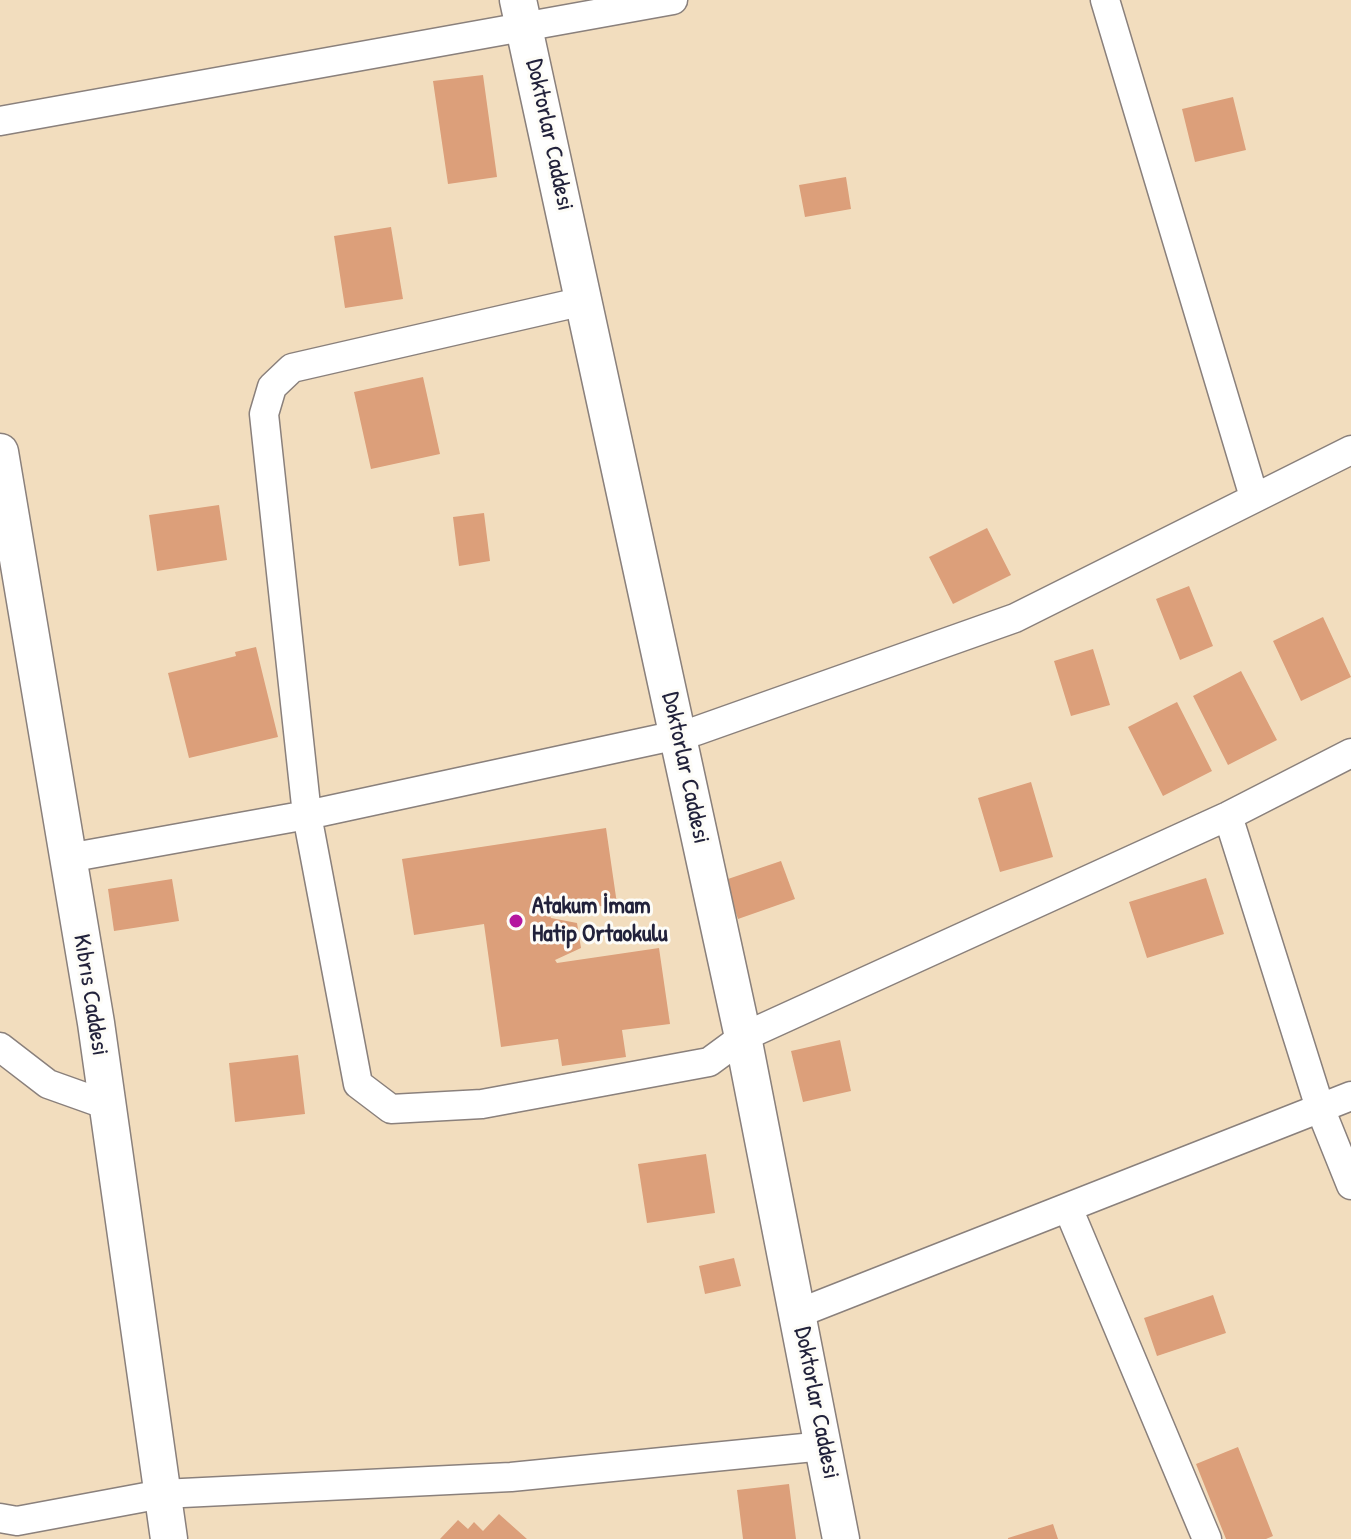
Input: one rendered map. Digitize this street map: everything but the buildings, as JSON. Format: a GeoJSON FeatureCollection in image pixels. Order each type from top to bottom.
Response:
{"type":"FeatureCollection","features":[{"type":"Feature","properties":{"kind":"street"},"geometry":{"type":"LineString","coordinates":[[0,121],[522,14],[673,0]]}},
{"type":"Feature","properties":{"kind":"street"},"geometry":{"type":"LineString","coordinates":[[1105,0],[1254,497]]}},
{"type":"Feature","properties":{"kind":"street","name":"Doktorlar Caddesi"},"geometry":{"type":"LineString","coordinates":[[522,14],[743,1037],[841,1539]]}},
{"type":"Feature","properties":{"kind":"street"},"geometry":{"type":"LineString","coordinates":[[584,301],[292,368],[272,387],[264,414],[307,815],[358,1084],[391,1109],[482,1104],[709,1062],[743,1037],[1228,816],[1351,753]]}},
{"type":"Feature","properties":{"kind":"street"},"geometry":{"type":"LineString","coordinates":[[68,858],[307,815],[678,736],[1015,618],[1351,450]]}},
{"type":"Feature","properties":{"kind":"street","name":"Kıbrıs Caddesi"},"geometry":{"type":"LineString","coordinates":[[0,452],[107,1105],[169,1539]]}},
{"type":"Feature","properties":{"kind":"street"},"geometry":{"type":"LineString","coordinates":[[1228,816],[1320,1108],[1351,1185]]}},
{"type":"Feature","properties":{"kind":"street"},"geometry":{"type":"LineString","coordinates":[[0,1047],[48,1084],[107,1105]]}},
{"type":"Feature","properties":{"kind":"street"},"geometry":{"type":"LineString","coordinates":[[799,1313],[1351,1096]]}},
{"type":"Feature","properties":{"kind":"street"},"geometry":{"type":"LineString","coordinates":[[1068,1208],[1207,1539]]}},
{"type":"Feature","properties":{"kind":"street"},"geometry":{"type":"LineString","coordinates":[[0,1518],[17,1521],[162,1494],[511,1477],[824,1446]]}},
{"type":"Feature","properties":{"kind":"place","name":"Atakum İmam Hatip Ortaokulu"},"geometry":{"type":"Point","coordinates":[516,921]}}]}
